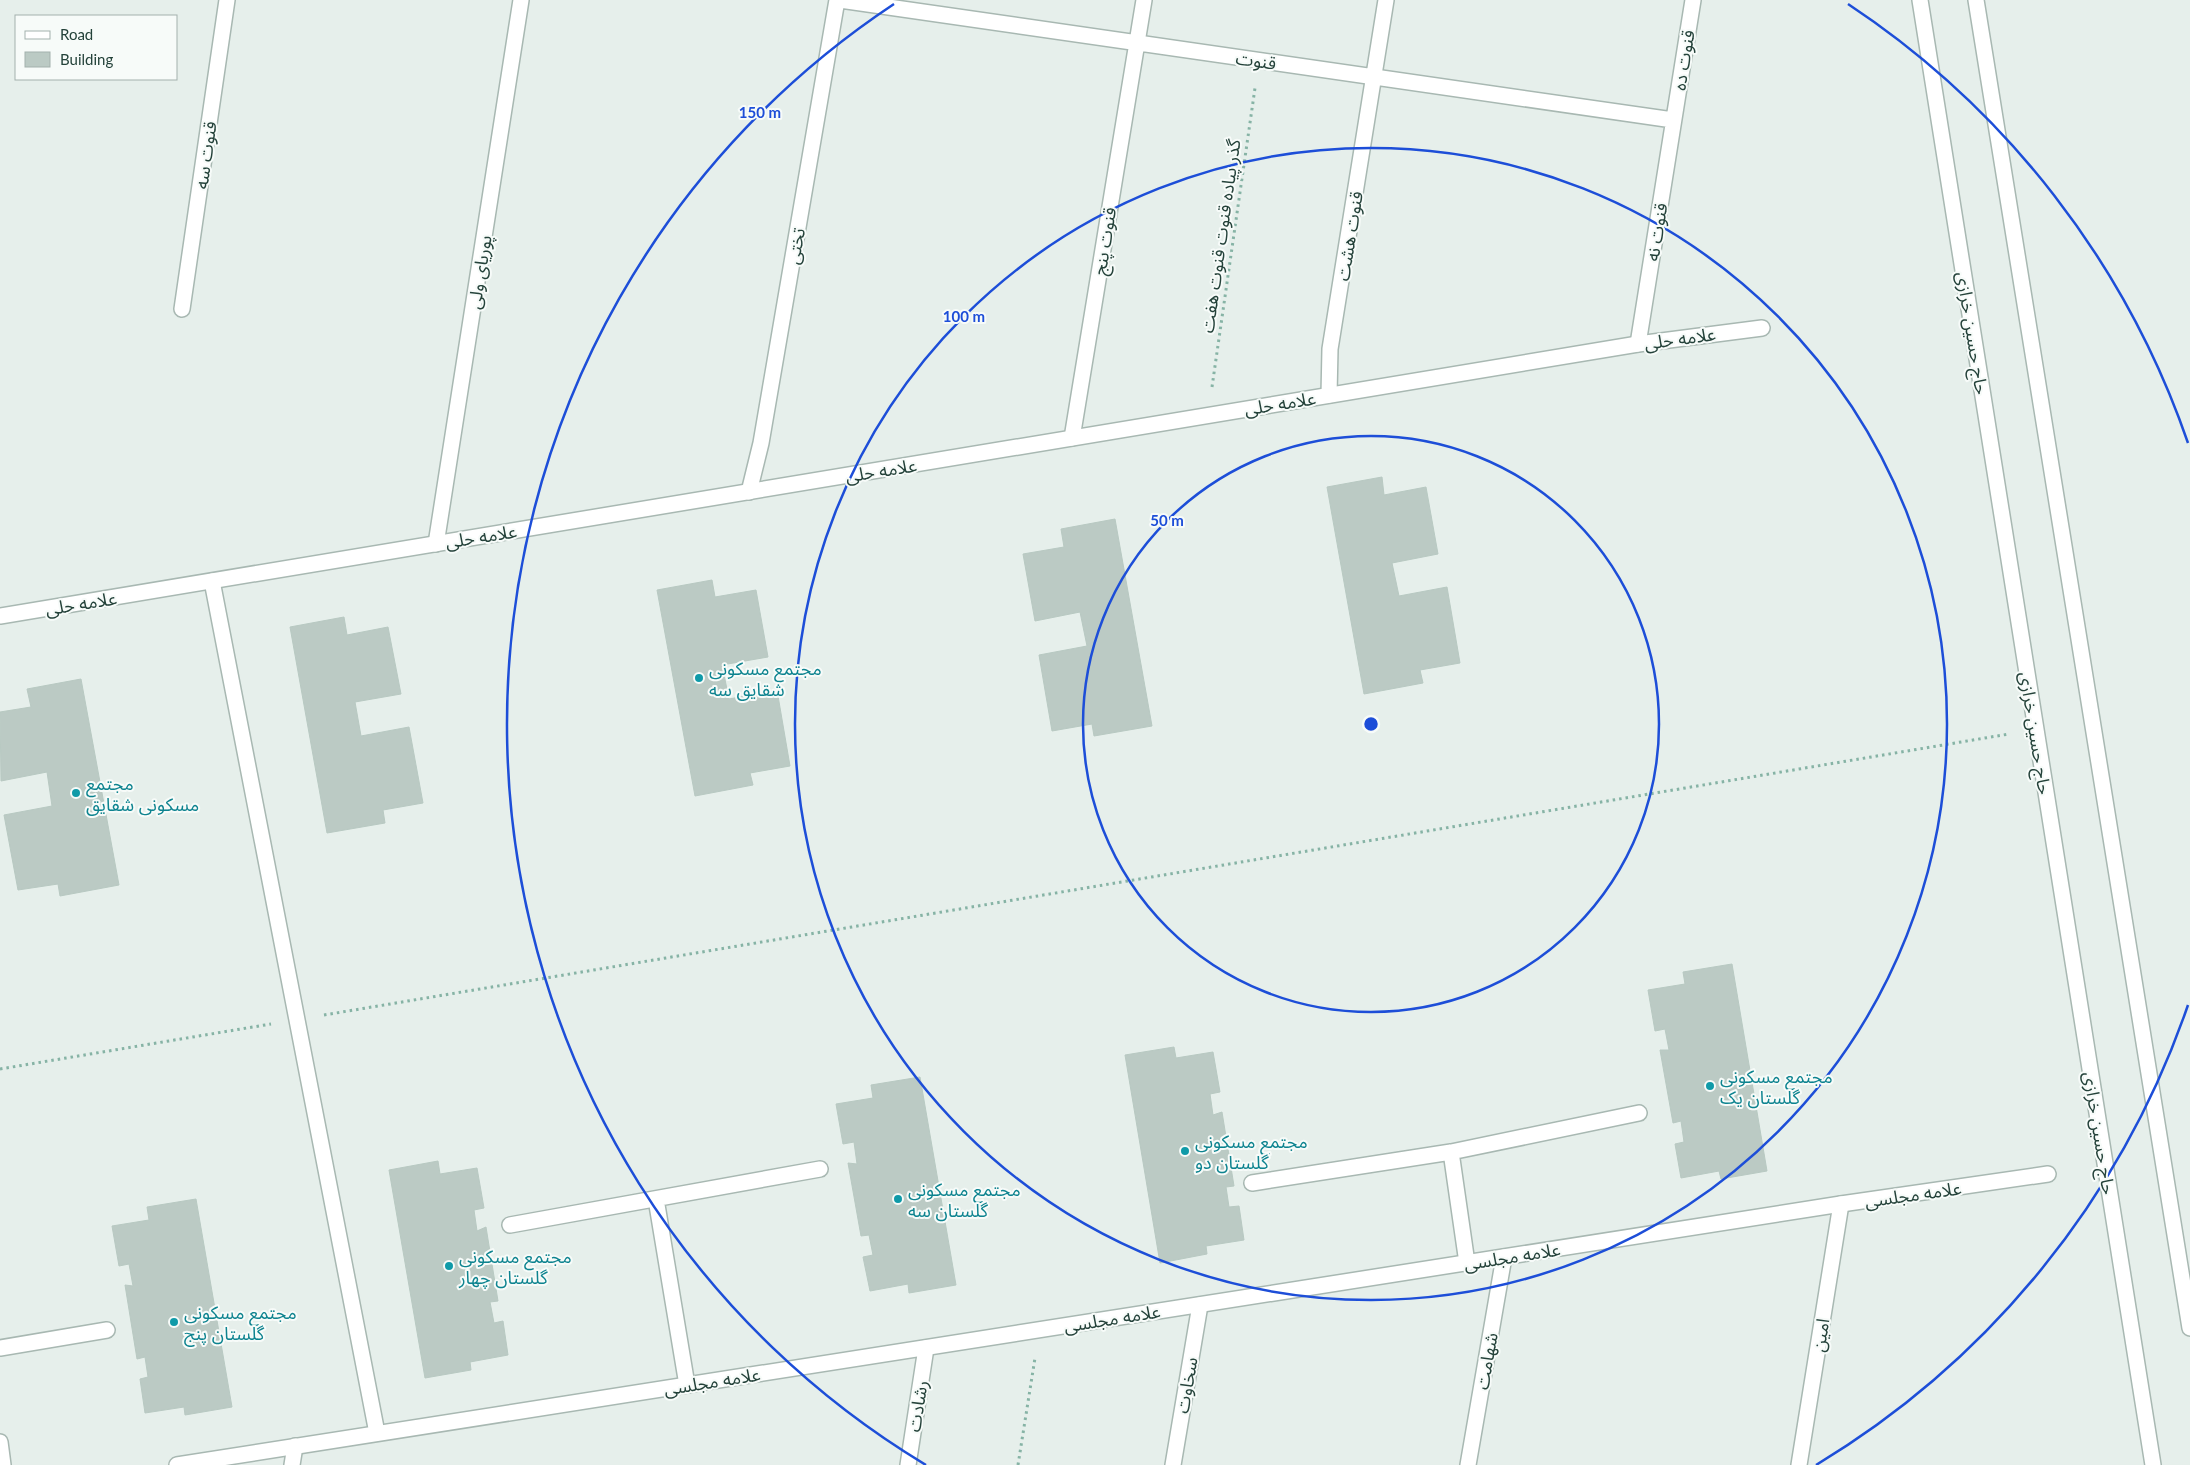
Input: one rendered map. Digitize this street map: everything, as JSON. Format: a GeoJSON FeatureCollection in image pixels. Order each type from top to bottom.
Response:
{"type":"FeatureCollection","features":[{"type":"Feature","properties":{"kind":"street","name":"قنوت سه"},"geometry":{"type":"LineString","coordinates":[[182,309],[227,0]]}},
{"type":"Feature","properties":{"kind":"street","name":"پوریای ولی"},"geometry":{"type":"LineString","coordinates":[[436,544],[521,0]]}},
{"type":"Feature","properties":{"kind":"street","name":"قنوت"},"geometry":{"type":"LineString","coordinates":[[838,0],[1673,120]]}},
{"type":"Feature","properties":{"kind":"street","name":"تختی"},"geometry":{"type":"LineString","coordinates":[[749,492],[761,443],[838,0]]}},
{"type":"Feature","properties":{"kind":"street","name":"قنوت پنج"},"geometry":{"type":"LineString","coordinates":[[1072,438],[1144,0]]}},
{"type":"Feature","properties":{"kind":"street","name":"قنوت هشت"},"geometry":{"type":"LineString","coordinates":[[1329,395],[1330,349],[1386,0]]}},
{"type":"Feature","properties":{"kind":"street","name":"قنوت ده"},"geometry":{"type":"LineString","coordinates":[[1673,120],[1693,0]]}},
{"type":"Feature","properties":{"kind":"street","name":"حاج حسین خرازی"},"geometry":{"type":"LineString","coordinates":[[1920,0],[2154,1465]]}},
{"type":"Feature","properties":{"kind":"street"},"geometry":{"type":"LineString","coordinates":[[1976,0],[2190,1328]]}},
{"type":"Feature","properties":{"kind":"street","name":"قنوت نه"},"geometry":{"type":"LineString","coordinates":[[1638,344],[1673,120]]}},
{"type":"Feature","properties":{"kind":"street","name":"علامه حلی"},"geometry":{"type":"LineString","coordinates":[[0,616],[1638,344],[1762,328]]}},
{"type":"Feature","properties":{"kind":"street"},"geometry":{"type":"LineString","coordinates":[[212,581],[378,1433]]}},
{"type":"Feature","properties":{"kind":"street"},"geometry":{"type":"LineString","coordinates":[[1252,1183],[1451,1152],[1639,1113]]}},
{"type":"Feature","properties":{"kind":"street"},"geometry":{"type":"LineString","coordinates":[[1451,1152],[1467,1263]]}},
{"type":"Feature","properties":{"kind":"street"},"geometry":{"type":"LineString","coordinates":[[510,1225],[820,1169]]}},
{"type":"Feature","properties":{"kind":"street","name":"علامه مجلسی"},"geometry":{"type":"LineString","coordinates":[[177,1465],[1841,1204],[2048,1174]]}},
{"type":"Feature","properties":{"kind":"street"},"geometry":{"type":"LineString","coordinates":[[656,1199],[687,1385]]}},
{"type":"Feature","properties":{"kind":"street","name":"امین"},"geometry":{"type":"LineString","coordinates":[[1799,1465],[1841,1204]]}},
{"type":"Feature","properties":{"kind":"street","name":"شهامت"},"geometry":{"type":"LineString","coordinates":[[1468,1465],[1504,1257]]}},
{"type":"Feature","properties":{"kind":"street","name":"سخاوت"},"geometry":{"type":"LineString","coordinates":[[1173,1465],[1200,1305]]}},
{"type":"Feature","properties":{"kind":"street"},"geometry":{"type":"LineString","coordinates":[[0,1348],[107,1330]]}},
{"type":"Feature","properties":{"kind":"street","name":"رشادت"},"geometry":{"type":"LineString","coordinates":[[908,1465],[926,1348]]}},
{"type":"Feature","properties":{"kind":"street"},"geometry":{"type":"LineString","coordinates":[[0,1442],[3,1465]]}},
{"type":"Feature","properties":{"kind":"street"},"geometry":{"type":"LineString","coordinates":[[292,1465],[295,1446]]}},
{"type":"Feature","properties":{"kind":"path","name":"گذر پیاده قنوت قنوت هفت"},"geometry":{"type":"LineString","coordinates":[[1208,415],[1258,61]]}},
{"type":"Feature","properties":{"kind":"path"},"geometry":{"type":"LineString","coordinates":[[0,1069],[2036,729]]}},
{"type":"Feature","properties":{"kind":"path"},"geometry":{"type":"LineString","coordinates":[[1018,1465],[1039,1330]]}},
{"type":"Feature","properties":{"kind":"building"},"geometry":{"type":"Polygon","coordinates":[[[1382,477],[1384,495],[1426,487],[1438,554],[1392,563],[1399,596],[1447,587],[1460,663],[1420,670],[1423,683],[1364,694],[1327,487],[1382,477]]]}},
{"type":"Feature","properties":{"kind":"building"},"geometry":{"type":"Polygon","coordinates":[[[1115,519],[1152,726],[1094,736],[1092,724],[1052,731],[1039,655],[1087,646],[1080,612],[1035,621],[1023,554],[1064,547],[1061,529],[1115,519]]]}},
{"type":"Feature","properties":{"kind":"building","name":"مجتمع مسکونی شقایق سه"},"geometry":{"type":"Polygon","coordinates":[[[712,580],[715,597],[756,590],[768,657],[722,665],[729,699],[777,690],[790,766],[750,773],[753,785],[695,796],[657,590],[712,580]]]}},
{"type":"Feature","properties":{"kind":"building"},"geometry":{"type":"Polygon","coordinates":[[[344,617],[347,635],[388,627],[401,694],[355,702],[361,736],[409,727],[423,803],[383,810],[385,823],[327,833],[290,627],[344,617]]]}},
{"type":"Feature","properties":{"kind":"building","name":"مجتمع مسکونی شقایق"},"geometry":{"type":"Polygon","coordinates":[[[81,679],[119,885],[60,896],[58,884],[18,890],[4,815],[52,806],[47,772],[1,781],[0,712],[31,707],[27,689],[81,679]]]}},
{"type":"Feature","properties":{"kind":"building","name":"مجتمع مسکونی گلستان یک"},"geometry":{"type":"Polygon","coordinates":[[[1732,964],[1767,1171],[1721,1179],[1719,1171],[1681,1178],[1675,1144],[1684,1142],[1681,1121],[1673,1123],[1660,1050],[1669,1050],[1665,1029],[1655,1031],[1648,990],[1685,984],[1683,972],[1732,964]]]}},
{"type":"Feature","properties":{"kind":"building","name":"مجتمع مسکونی گلستان دو"},"geometry":{"type":"Polygon","coordinates":[[[1174,1047],[1176,1058],[1213,1052],[1220,1092],[1210,1094],[1213,1115],[1222,1112],[1234,1186],[1226,1187],[1229,1207],[1239,1206],[1244,1240],[1206,1246],[1207,1254],[1160,1263],[1125,1055],[1174,1047]]]}},
{"type":"Feature","properties":{"kind":"building","name":"مجتمع مسکونی گلستان سه"},"geometry":{"type":"Polygon","coordinates":[[[920,1077],[956,1285],[909,1293],[908,1284],[870,1291],[863,1257],[873,1255],[869,1235],[861,1236],[848,1163],[857,1164],[854,1142],[843,1144],[836,1104],[873,1098],[871,1085],[920,1077]]]}},
{"type":"Feature","properties":{"kind":"building","name":"مجتمع مسکونی گلستان چهار"},"geometry":{"type":"Polygon","coordinates":[[[438,1161],[440,1174],[477,1168],[484,1208],[474,1210],[477,1231],[486,1227],[498,1301],[490,1302],[494,1323],[503,1321],[508,1355],[470,1362],[471,1370],[425,1378],[389,1170],[438,1161]]]}},
{"type":"Feature","properties":{"kind":"building","name":"مجتمع مسکونی گلستان پنج"},"geometry":{"type":"Polygon","coordinates":[[[196,1199],[232,1407],[185,1415],[184,1407],[145,1413],[140,1379],[148,1377],[145,1357],[137,1359],[125,1285],[133,1286],[129,1264],[119,1266],[112,1226],[149,1220],[147,1207],[196,1199]]]}},
{"type":"Feature","properties":{"kind":"place","name":"مجتمع مسکونی شقایق سه"},"geometry":{"type":"Point","coordinates":[699,678]}},
{"type":"Feature","properties":{"kind":"place","name":"مجتمع مسکونی شقایق"},"geometry":{"type":"Point","coordinates":[76,793]}},
{"type":"Feature","properties":{"kind":"place","name":"مجتمع مسکونی گلستان یک"},"geometry":{"type":"Point","coordinates":[1710,1086]}},
{"type":"Feature","properties":{"kind":"place","name":"مجتمع مسکونی گلستان دو"},"geometry":{"type":"Point","coordinates":[1185,1151]}},
{"type":"Feature","properties":{"kind":"place","name":"مجتمع مسکونی گلستان سه"},"geometry":{"type":"Point","coordinates":[898,1199]}},
{"type":"Feature","properties":{"kind":"place","name":"مجتمع مسکونی گلستان چهار"},"geometry":{"type":"Point","coordinates":[449,1266]}},
{"type":"Feature","properties":{"kind":"place","name":"مجتمع مسکونی گلستان پنج"},"geometry":{"type":"Point","coordinates":[174,1322]}}]}
